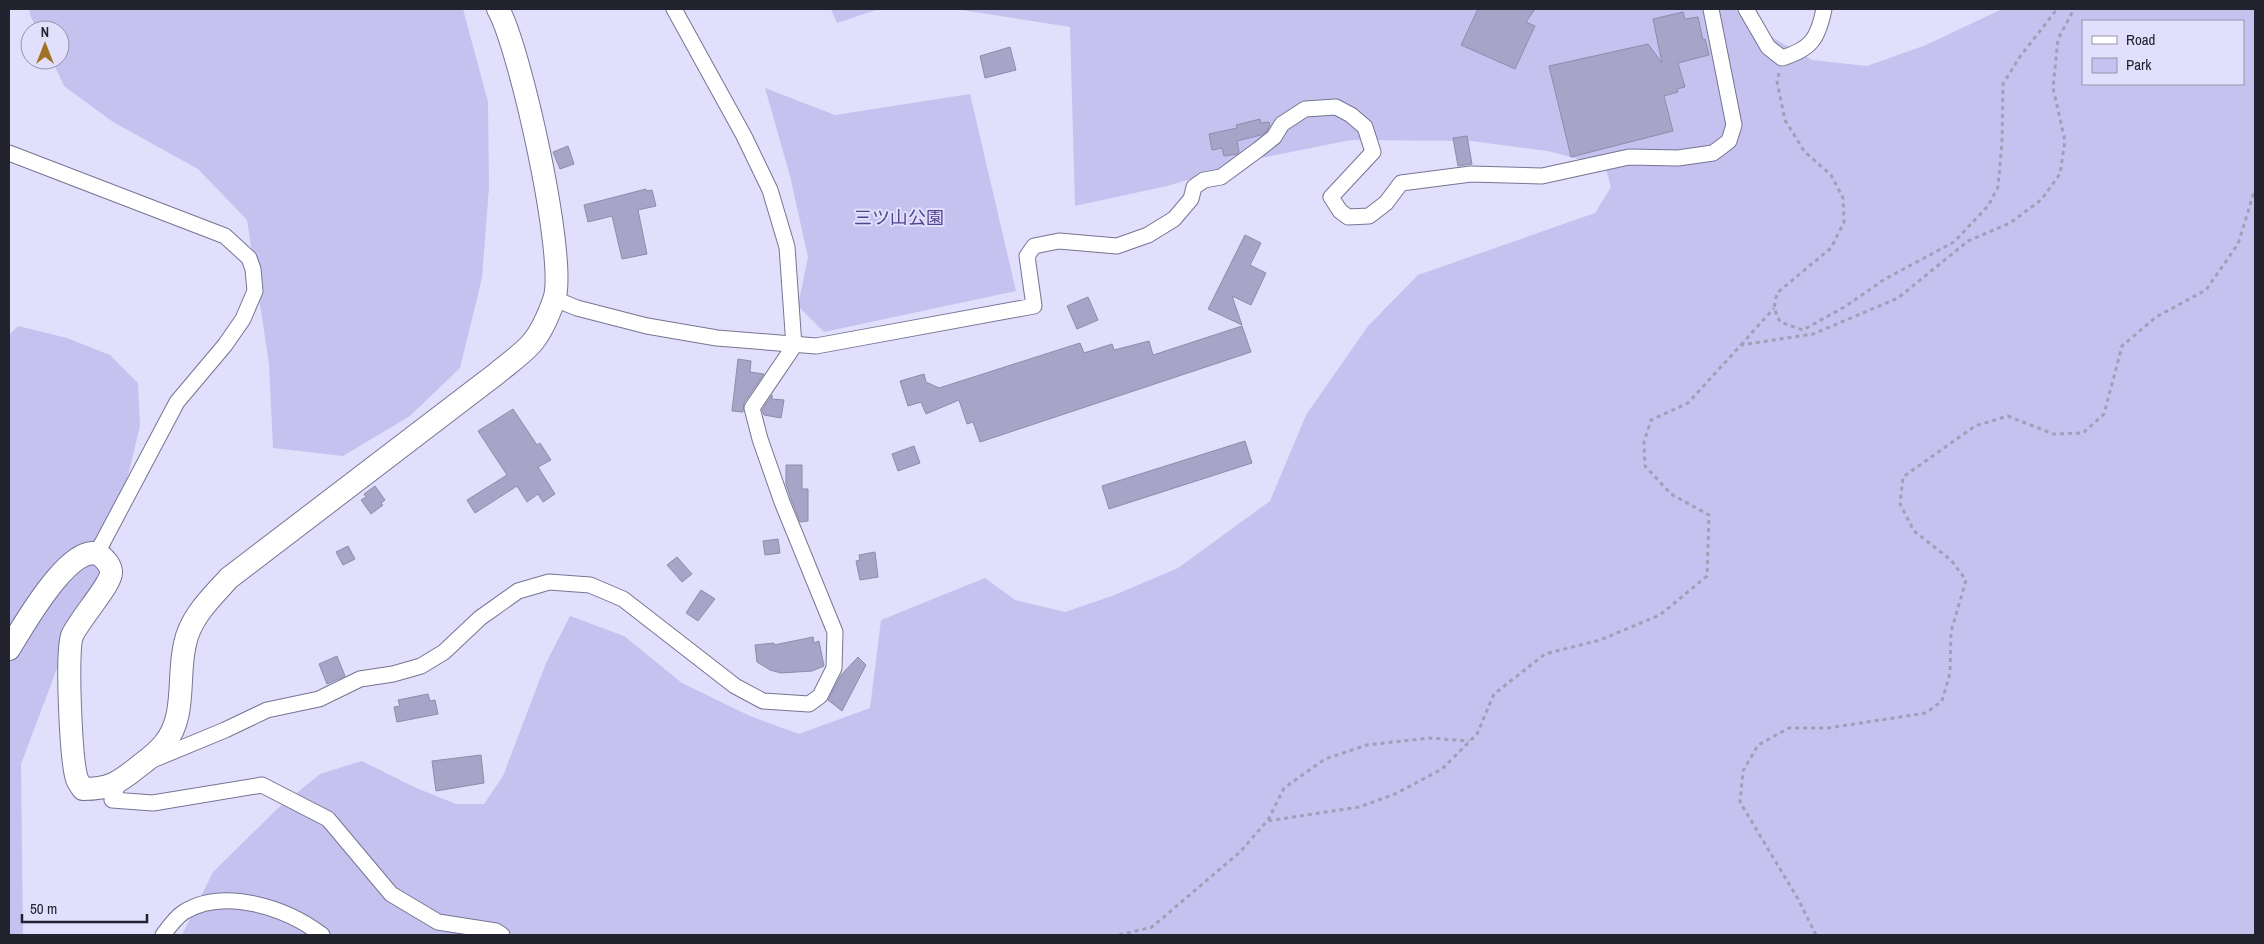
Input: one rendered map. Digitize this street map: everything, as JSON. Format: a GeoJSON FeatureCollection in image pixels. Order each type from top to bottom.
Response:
{"type":"FeatureCollection","features":[{"type":"Feature","properties":{"kind":"street"},"geometry":{"type":"LineString","coordinates":[[9,649],[58,576],[74,560],[86,554],[97,554],[105,559],[111,572],[109,581],[83,616],[72,636],[69,654],[72,738],[77,780],[83,789],[101,789],[118,784],[165,744],[173,727],[180,703],[185,643],[202,608],[229,578],[496,374],[532,343],[555,299],[556,250],[532,124],[515,52],[504,19],[498,9]]}},
{"type":"Feature","properties":{"kind":"street"},"geometry":{"type":"LineString","coordinates":[[142,764],[225,730],[267,710],[319,699],[360,679],[393,674],[421,666],[444,652],[480,618],[518,591],[549,582],[590,585],[623,599],[735,686],[763,701],[809,704],[820,696],[834,668],[835,632],[782,502],[760,439],[752,408],[794,346],[787,247],[770,190],[744,136],[674,9]]}},
{"type":"Feature","properties":{"kind":"street"},"geometry":{"type":"LineString","coordinates":[[555,299],[577,308],[647,326],[717,338],[794,346],[816,346],[837,343],[1034,306],[1027,256],[1034,246],[1059,242],[1117,246],[1148,235],[1174,219],[1191,199],[1194,187],[1204,180],[1221,177],[1274,137],[1282,124],[1304,109],[1336,107],[1351,115],[1364,127],[1373,152],[1331,196],[1340,211],[1348,217],[1369,216],[1386,203],[1401,183],[1471,174],[1542,176],[1630,156],[1678,158],[1713,154],[1729,141],[1734,125],[1712,9]]}},
{"type":"Feature","properties":{"kind":"street"},"geometry":{"type":"LineString","coordinates":[[1746,9],[1768,47],[1782,58],[1801,52],[1810,44],[1819,28],[1824,9]]}},
{"type":"Feature","properties":{"kind":"street"},"geometry":{"type":"LineString","coordinates":[[9,153],[225,236],[249,258],[253,269],[255,291],[242,319],[225,345],[177,402],[97,554]]}},
{"type":"Feature","properties":{"kind":"street"},"geometry":{"type":"LineString","coordinates":[[118,784],[112,800],[153,803],[262,785],[328,819],[391,894],[438,922],[496,931],[502,935]]}},
{"type":"Feature","properties":{"kind":"street"},"geometry":{"type":"LineString","coordinates":[[162,935],[183,912],[219,900],[263,905],[307,924],[322,935]]}},
{"type":"Feature","properties":{"kind":"path"},"geometry":{"type":"LineString","coordinates":[[1774,308],[1780,322],[1803,330],[1846,306],[1884,279],[1954,242],[1961,235],[1988,206],[1998,187],[2002,142],[2003,84],[2019,58],[2057,9]]}},
{"type":"Feature","properties":{"kind":"path"},"geometry":{"type":"LineString","coordinates":[[1741,345],[1813,334],[1898,298],[1968,242],[2010,223],[2041,200],[2060,174],[2065,141],[2053,88],[2058,39],[2074,9]]}},
{"type":"Feature","properties":{"kind":"path"},"geometry":{"type":"LineString","coordinates":[[1267,821],[1359,807],[1395,794],[1442,770],[1477,734],[1494,694],[1545,654],[1600,640],[1660,615],[1707,576],[1709,515],[1671,494],[1645,466],[1644,442],[1651,420],[1688,403],[1774,308],[1777,293],[1831,248],[1844,222],[1843,198],[1831,175],[1804,151],[1785,120],[1777,82],[1782,58]]}},
{"type":"Feature","properties":{"kind":"path"},"geometry":{"type":"LineString","coordinates":[[1816,935],[1798,899],[1740,802],[1743,771],[1758,745],[1789,728],[1828,728],[1926,713],[1942,701],[1950,673],[1951,632],[1966,580],[1951,560],[1914,531],[1900,504],[1903,477],[1975,426],[2008,416],[2053,434],[2083,433],[2104,414],[2122,346],[2156,317],[2206,290],[2238,244],[2255,189]]}},
{"type":"Feature","properties":{"kind":"path"},"geometry":{"type":"LineString","coordinates":[[1119,935],[1152,927],[1240,852],[1267,821],[1284,788],[1325,759],[1367,745],[1429,738],[1470,741]]}},
{"type":"Feature","properties":{"kind":"green space"},"geometry":{"type":"Polygon","coordinates":[[[29,9],[463,9],[488,102],[489,187],[482,278],[460,368],[410,416],[343,456],[273,448],[269,364],[247,220],[198,169],[113,122],[64,86],[57,70],[70,70],[70,20],[32,20],[29,9]]]}},
{"type":"Feature","properties":{"kind":"green space"},"geometry":{"type":"Polygon","coordinates":[[[831,9],[879,9],[837,23],[831,9]]]}},
{"type":"Feature","properties":{"kind":"green space"},"geometry":{"type":"Polygon","coordinates":[[[955,9],[1735,9],[1768,35],[1812,60],[1867,66],[1926,45],[2002,9],[2255,9],[2255,935],[182,935],[213,872],[277,809],[320,774],[362,761],[414,787],[456,804],[484,804],[503,776],[546,663],[570,616],[624,636],[682,683],[750,716],[799,734],[870,708],[881,620],[985,578],[1015,600],[1065,612],[1112,596],[1178,568],[1270,501],[1306,415],[1368,326],[1418,275],[1595,213],[1611,187],[1605,166],[1548,151],[1471,141],[1351,140],[1261,158],[1167,186],[1075,206],[1070,27],[955,9]]]}},
{"type":"Feature","properties":{"kind":"green space","name":"三ツ山公園"},"geometry":{"type":"Polygon","coordinates":[[[765,88],[835,115],[970,94],[1016,291],[824,332],[798,306],[808,257],[790,176],[765,88]]]}},
{"type":"Feature","properties":{"kind":"green space"},"geometry":{"type":"Polygon","coordinates":[[[18,326],[67,338],[110,355],[138,383],[140,426],[110,550],[70,634],[21,764],[23,935],[9,935],[9,335],[18,326]]]}},
{"type":"Feature","properties":{"kind":"building"},"geometry":{"type":"Polygon","coordinates":[[[1478,9],[1535,9],[1526,22],[1535,26],[1515,69],[1461,45],[1478,9]]]}},
{"type":"Feature","properties":{"kind":"building"},"geometry":{"type":"Polygon","coordinates":[[[1683,12],[1685,19],[1698,17],[1703,40],[1705,39],[1709,55],[1678,63],[1685,87],[1677,89],[1678,92],[1664,96],[1673,131],[1571,157],[1549,66],[1648,44],[1662,63],[1653,19],[1683,12]]]}},
{"type":"Feature","properties":{"kind":"building"},"geometry":{"type":"Polygon","coordinates":[[[1010,47],[1016,70],[985,78],[980,56],[1010,47]]]}},
{"type":"Feature","properties":{"kind":"building"},"geometry":{"type":"Polygon","coordinates":[[[1260,119],[1261,123],[1269,122],[1270,125],[1267,131],[1261,135],[1237,141],[1239,152],[1237,154],[1224,156],[1222,148],[1212,150],[1209,134],[1237,128],[1236,125],[1260,119]]]}},
{"type":"Feature","properties":{"kind":"building"},"geometry":{"type":"Polygon","coordinates":[[[1467,136],[1472,164],[1458,166],[1453,138],[1467,136]]]}},
{"type":"Feature","properties":{"kind":"building"},"geometry":{"type":"Polygon","coordinates":[[[568,146],[574,164],[560,169],[553,152],[568,146]]]}},
{"type":"Feature","properties":{"kind":"building"},"geometry":{"type":"Polygon","coordinates":[[[646,189],[646,191],[652,190],[656,206],[638,210],[647,254],[622,259],[612,216],[588,222],[584,205],[646,189]]]}},
{"type":"Feature","properties":{"kind":"building"},"geometry":{"type":"Polygon","coordinates":[[[1245,235],[1261,243],[1250,265],[1266,273],[1251,305],[1232,296],[1242,325],[1208,309],[1245,235]]]}},
{"type":"Feature","properties":{"kind":"building"},"geometry":{"type":"Polygon","coordinates":[[[1088,297],[1098,320],[1077,329],[1067,306],[1088,297]]]}},
{"type":"Feature","properties":{"kind":"building"},"geometry":{"type":"Polygon","coordinates":[[[1242,326],[1251,352],[980,442],[973,422],[967,424],[959,400],[926,414],[921,402],[908,406],[900,381],[924,374],[926,382],[939,388],[1080,343],[1084,353],[1112,344],[1114,350],[1149,341],[1153,355],[1242,326]]]}},
{"type":"Feature","properties":{"kind":"building"},"geometry":{"type":"Polygon","coordinates":[[[738,359],[751,361],[750,372],[764,374],[744,403],[743,412],[732,411],[738,359]]]}},
{"type":"Feature","properties":{"kind":"building"},"geometry":{"type":"Polygon","coordinates":[[[772,395],[772,399],[784,400],[781,418],[764,415],[762,410],[772,395]]]}},
{"type":"Feature","properties":{"kind":"building"},"geometry":{"type":"Polygon","coordinates":[[[513,409],[537,445],[540,443],[551,460],[538,467],[555,494],[543,502],[538,494],[527,502],[517,486],[475,513],[467,500],[507,475],[478,431],[513,409]]]}},
{"type":"Feature","properties":{"kind":"building"},"geometry":{"type":"Polygon","coordinates":[[[1245,441],[1252,463],[1109,509],[1102,486],[1245,441]]]}},
{"type":"Feature","properties":{"kind":"building"},"geometry":{"type":"Polygon","coordinates":[[[914,446],[920,463],[898,471],[892,454],[914,446]]]}},
{"type":"Feature","properties":{"kind":"building"},"geometry":{"type":"Polygon","coordinates":[[[786,465],[802,465],[802,489],[808,489],[808,521],[800,522],[786,484],[786,465]]]}},
{"type":"Feature","properties":{"kind":"building"},"geometry":{"type":"Polygon","coordinates":[[[375,486],[385,500],[381,503],[383,505],[371,514],[361,500],[366,497],[364,494],[375,486]]]}},
{"type":"Feature","properties":{"kind":"building"},"geometry":{"type":"Polygon","coordinates":[[[778,539],[780,553],[765,555],[763,541],[778,539]]]}},
{"type":"Feature","properties":{"kind":"building"},"geometry":{"type":"Polygon","coordinates":[[[348,546],[355,559],[343,565],[336,552],[348,546]]]}},
{"type":"Feature","properties":{"kind":"building"},"geometry":{"type":"Polygon","coordinates":[[[875,552],[878,577],[860,580],[856,561],[860,560],[859,555],[875,552]]]}},
{"type":"Feature","properties":{"kind":"building"},"geometry":{"type":"Polygon","coordinates":[[[677,557],[692,574],[682,582],[667,565],[677,557]]]}},
{"type":"Feature","properties":{"kind":"building"},"geometry":{"type":"Polygon","coordinates":[[[701,590],[715,599],[698,621],[686,613],[701,590]]]}},
{"type":"Feature","properties":{"kind":"building"},"geometry":{"type":"Polygon","coordinates":[[[813,637],[814,643],[819,641],[824,666],[812,671],[781,673],[770,670],[757,662],[755,645],[774,643],[774,645],[813,637]]]}},
{"type":"Feature","properties":{"kind":"building"},"geometry":{"type":"Polygon","coordinates":[[[337,656],[345,676],[327,684],[319,664],[337,656]]]}},
{"type":"Feature","properties":{"kind":"building"},"geometry":{"type":"Polygon","coordinates":[[[858,657],[866,665],[842,711],[828,700],[841,675],[858,657]]]}},
{"type":"Feature","properties":{"kind":"building"},"geometry":{"type":"Polygon","coordinates":[[[428,694],[430,701],[435,700],[438,714],[397,722],[394,707],[400,706],[398,700],[428,694]]]}},
{"type":"Feature","properties":{"kind":"building"},"geometry":{"type":"Polygon","coordinates":[[[481,755],[484,783],[436,791],[432,761],[481,755]]]}}]}
